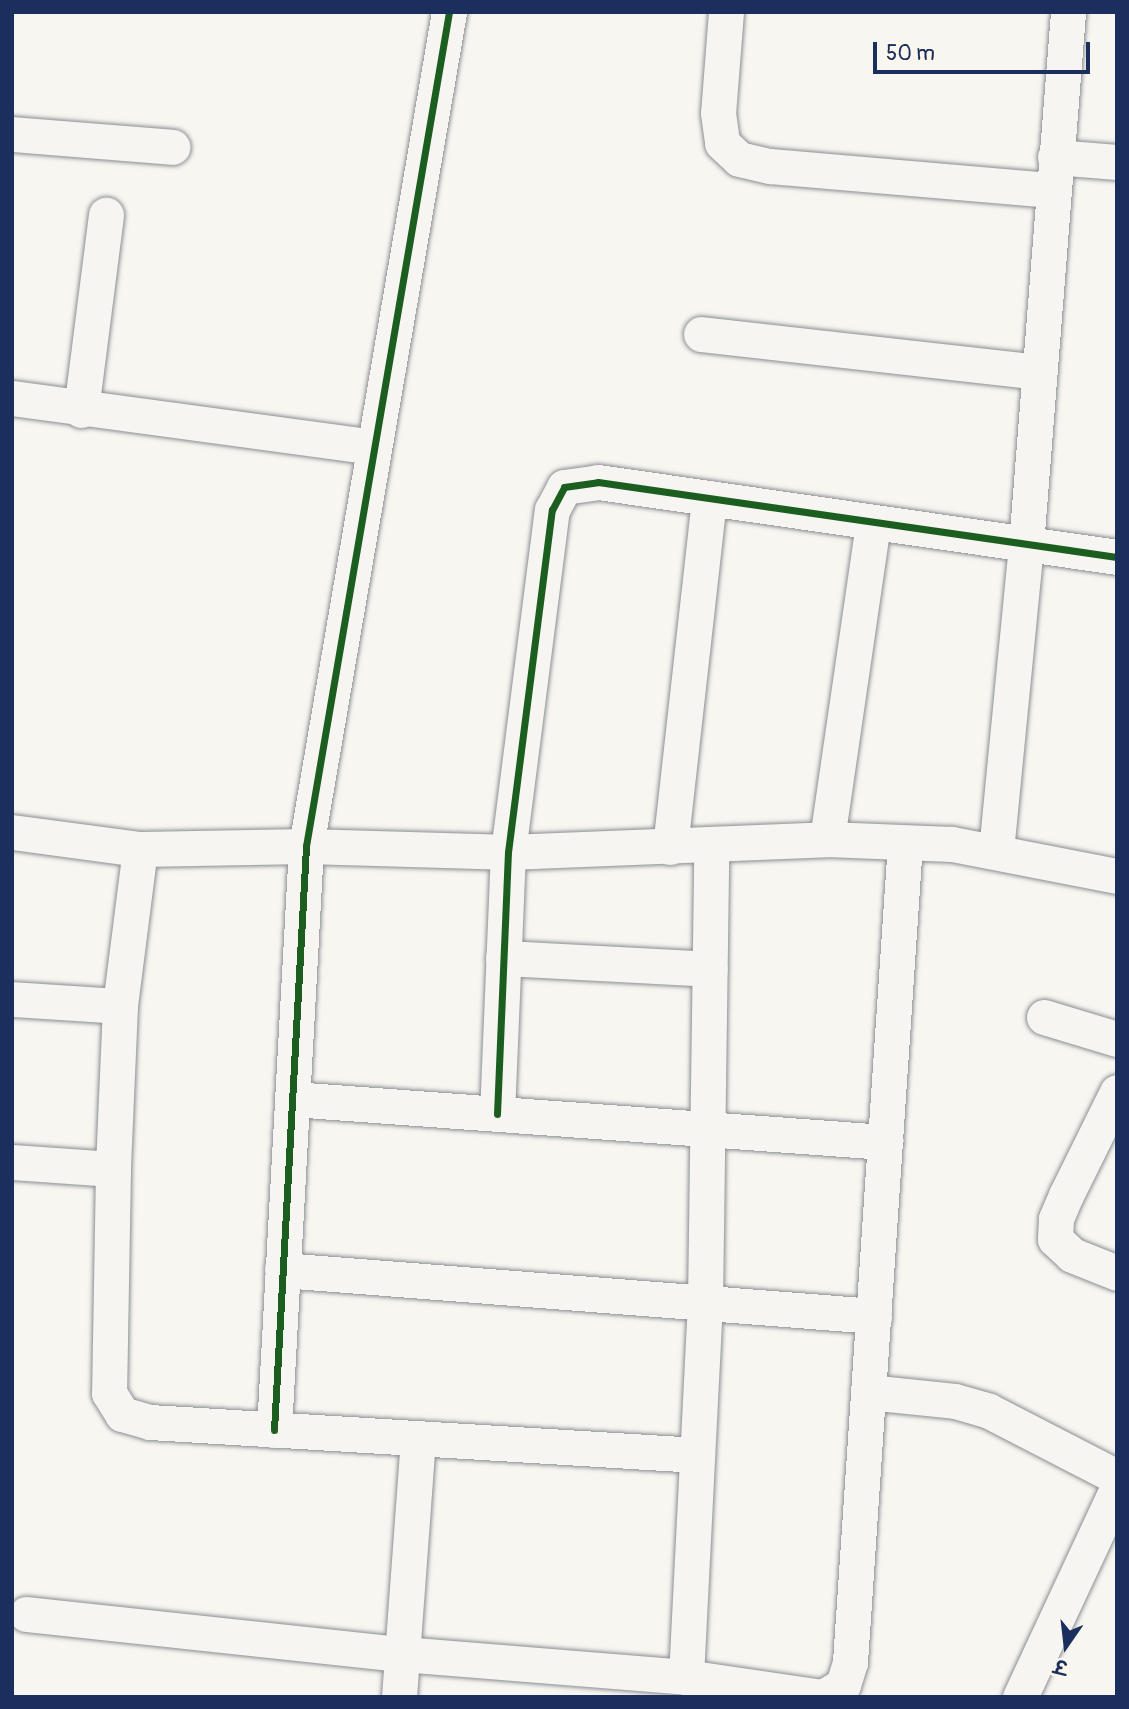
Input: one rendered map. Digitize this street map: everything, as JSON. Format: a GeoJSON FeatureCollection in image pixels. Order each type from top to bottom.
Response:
{"type":"FeatureCollection","features":[{"type":"Feature","properties":{"kind":"street"},"geometry":{"type":"LineString","coordinates":[[274,1430],[306,846],[449,12]]}},
{"type":"Feature","properties":{"kind":"street"},"geometry":{"type":"LineString","coordinates":[[726,12],[718,113],[722,143],[739,159],[770,166],[1054,173],[1117,162]]}},
{"type":"Feature","properties":{"kind":"street"},"geometry":{"type":"LineString","coordinates":[[996,852],[1027,545],[1068,12]]}},
{"type":"Feature","properties":{"kind":"street"},"geometry":{"type":"LineString","coordinates":[[12,134],[172,147]]}},
{"type":"Feature","properties":{"kind":"street"},"geometry":{"type":"LineString","coordinates":[[81,410],[106,215]]}},
{"type":"Feature","properties":{"kind":"street"},"geometry":{"type":"LineString","coordinates":[[701,334],[1039,372]]}},
{"type":"Feature","properties":{"kind":"street"},"geometry":{"type":"LineString","coordinates":[[12,398],[81,410],[373,447]]}},
{"type":"Feature","properties":{"kind":"street"},"geometry":{"type":"LineString","coordinates":[[496,1114],[508,852],[550,521],[564,488],[597,482],[1117,557]]}},
{"type":"Feature","properties":{"kind":"street"},"geometry":{"type":"LineString","coordinates":[[670,847],[709,498]]}},
{"type":"Feature","properties":{"kind":"street"},"geometry":{"type":"LineString","coordinates":[[827,839],[873,522]]}},
{"type":"Feature","properties":{"kind":"street"},"geometry":{"type":"LineString","coordinates":[[12,832],[140,849],[306,846],[508,852],[711,847],[827,839],[996,852],[1117,876]]}},
{"type":"Feature","properties":{"kind":"street"},"geometry":{"type":"LineString","coordinates":[[26,1614],[402,1654],[686,1677],[748,1691],[822,1697],[843,1685],[850,1662],[905,843]]}},
{"type":"Feature","properties":{"kind":"street"},"geometry":{"type":"LineString","coordinates":[[686,1677],[705,1302],[711,847]]}},
{"type":"Feature","properties":{"kind":"street"},"geometry":{"type":"LineString","coordinates":[[140,849],[120,1006],[113,1170],[109,1393],[122,1414],[150,1422],[697,1455]]}},
{"type":"Feature","properties":{"kind":"street"},"geometry":{"type":"LineString","coordinates":[[503,958],[710,969]]}},
{"type":"Feature","properties":{"kind":"street"},"geometry":{"type":"LineString","coordinates":[[12,999],[120,1006]]}},
{"type":"Feature","properties":{"kind":"street"},"geometry":{"type":"LineString","coordinates":[[1044,1017],[1117,1039]]}},
{"type":"Feature","properties":{"kind":"street"},"geometry":{"type":"LineString","coordinates":[[1117,1092],[1061,1207],[1055,1239],[1072,1255],[1117,1273]]}},
{"type":"Feature","properties":{"kind":"street"},"geometry":{"type":"LineString","coordinates":[[292,1099],[885,1142]]}},
{"type":"Feature","properties":{"kind":"street"},"geometry":{"type":"LineString","coordinates":[[12,1162],[113,1170]]}},
{"type":"Feature","properties":{"kind":"street"},"geometry":{"type":"LineString","coordinates":[[282,1270],[874,1316]]}},
{"type":"Feature","properties":{"kind":"street"},"geometry":{"type":"LineString","coordinates":[[868,1392],[955,1401],[989,1411],[1117,1477]]}},
{"type":"Feature","properties":{"kind":"street"},"geometry":{"type":"LineString","coordinates":[[399,1697],[418,1439]]}},
{"type":"Feature","properties":{"kind":"street"},"geometry":{"type":"LineString","coordinates":[[1020,1697],[1117,1489]]}},
{"type":"Feature","properties":{"kind":"cycle path"},"geometry":{"type":"LineString","coordinates":[[274,1430],[306,846],[449,12]]}},
{"type":"Feature","properties":{"kind":"cycle path"},"geometry":{"type":"LineString","coordinates":[[497,1114],[508,852],[552,510],[564,487],[598,482],[1117,557]]}}]}
